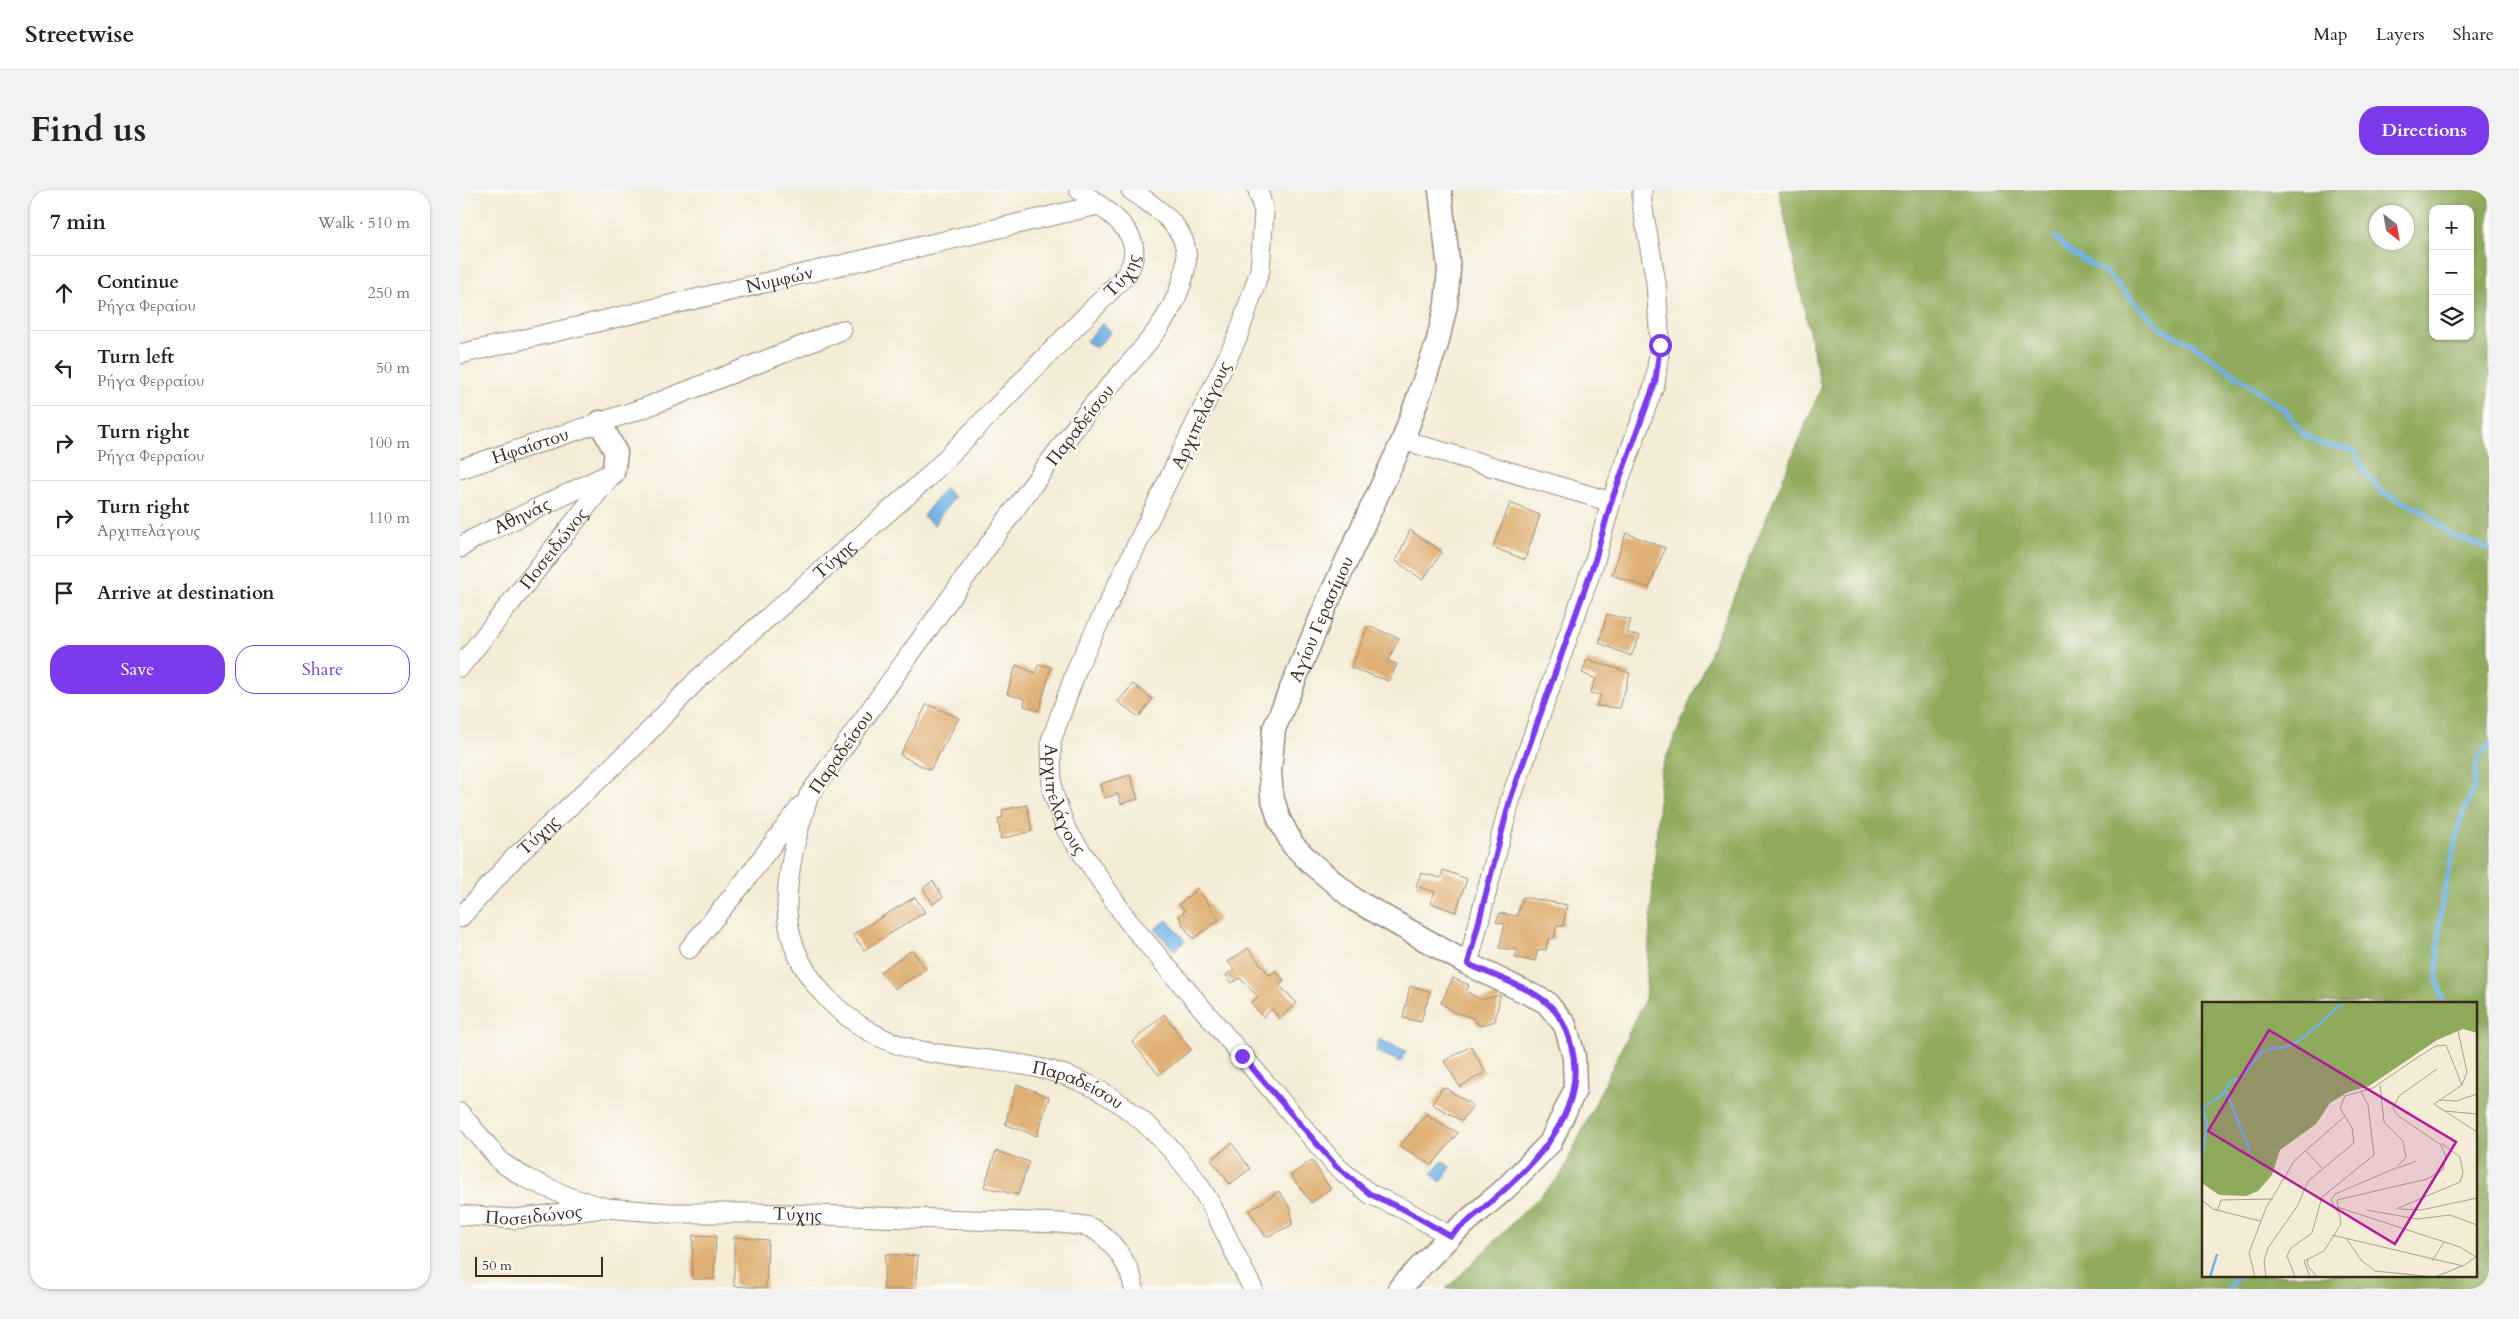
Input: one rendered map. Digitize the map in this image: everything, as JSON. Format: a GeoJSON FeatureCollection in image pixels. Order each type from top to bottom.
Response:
{"type":"FeatureCollection","features":[{"type":"Feature","properties":{"kind":"street","name":"Τύχης"},"geometry":{"type":"LineString","coordinates":[[460,918],[514,858],[638,742],[697,680],[928,477],[1126,275],[1133,264],[1134,248],[1128,230],[1079,190]]}},
{"type":"Feature","properties":{"kind":"street","name":"Παραδείσου"},"geometry":{"type":"LineString","coordinates":[[1131,190],[1179,230],[1184,241],[1186,264],[1176,294],[1166,315],[1139,352],[1085,414],[810,795],[799,825],[790,874],[787,911],[791,935],[800,959],[814,982],[831,1002],[857,1024],[888,1040],[921,1051],[979,1057],[1061,1074],[1090,1086],[1129,1110],[1160,1140],[1194,1178],[1210,1203],[1253,1289]]}},
{"type":"Feature","properties":{"kind":"street","name":"Αρχιπελάγους"},"geometry":{"type":"LineString","coordinates":[[1258,190],[1264,212],[1260,270],[1238,336],[1078,666],[1051,741],[1052,790],[1066,830],[1128,921],[1336,1166],[1370,1194],[1405,1210],[1450,1236]]}},
{"type":"Feature","properties":{"kind":"street","name":"Αγίου Γερασίμου"},"geometry":{"type":"LineString","coordinates":[[1399,1289],[1450,1236],[1506,1188],[1550,1144],[1575,1090],[1574,1056],[1565,1025],[1546,1002],[1468,964],[1356,900],[1312,864],[1293,845],[1279,819],[1272,796],[1271,753],[1276,721],[1326,603],[1403,440],[1437,344],[1446,304],[1449,270],[1440,190]]}},
{"type":"Feature","properties":{"kind":"street"},"geometry":{"type":"LineString","coordinates":[[1468,964],[1510,800],[1595,560],[1611,502],[1655,383],[1660,345],[1656,282],[1642,204],[1642,190]]}},
{"type":"Feature","properties":{"kind":"street","name":"Νυμφών"},"geometry":{"type":"LineString","coordinates":[[460,354],[1098,205]]}},
{"type":"Feature","properties":{"kind":"street","name":"Ηφαίστου"},"geometry":{"type":"LineString","coordinates":[[460,469],[644,408],[842,330]]}},
{"type":"Feature","properties":{"kind":"street"},"geometry":{"type":"LineString","coordinates":[[600,422],[616,453],[613,473]]}},
{"type":"Feature","properties":{"kind":"street"},"geometry":{"type":"LineString","coordinates":[[1403,440],[1611,502]]}},
{"type":"Feature","properties":{"kind":"street","name":"Αθηνάς"},"geometry":{"type":"LineString","coordinates":[[460,548],[473,539],[613,473]]}},
{"type":"Feature","properties":{"kind":"street","name":"Ποσειδώνος"},"geometry":{"type":"LineString","coordinates":[[460,667],[613,473]]}},
{"type":"Feature","properties":{"kind":"street"},"geometry":{"type":"LineString","coordinates":[[689,949],[744,882],[810,795]]}},
{"type":"Feature","properties":{"kind":"street","name":"Τύχης"},"geometry":{"type":"LineString","coordinates":[[460,1113],[472,1130],[502,1163],[526,1178],[571,1198],[606,1208],[670,1213],[754,1213],[1061,1223],[1089,1228],[1112,1244],[1126,1263],[1134,1289]]}},
{"type":"Feature","properties":{"kind":"street","name":"Ποσειδώνος"},"geometry":{"type":"LineString","coordinates":[[460,1215],[514,1219],[606,1208]]}},
{"type":"Feature","properties":{"kind":"green space"},"geometry":{"type":"Polygon","coordinates":[[[1779,190],[2489,190],[2489,1289],[1446,1289],[1561,1175],[1645,999],[1661,770],[1821,388],[1779,190]]]}},
{"type":"Feature","properties":{"kind":"water"},"geometry":{"type":"Polygon","coordinates":[[[1103,323],[1111,332],[1096,348],[1086,341],[1103,323]]]}},
{"type":"Feature","properties":{"kind":"water"},"geometry":{"type":"Polygon","coordinates":[[[945,488],[954,497],[934,525],[923,516],[945,488]]]}},
{"type":"Feature","properties":{"kind":"water"},"geometry":{"type":"Polygon","coordinates":[[[1167,920],[1185,941],[1174,950],[1155,929],[1167,920]]]}},
{"type":"Feature","properties":{"kind":"water"},"geometry":{"type":"Polygon","coordinates":[[[1379,1039],[1406,1051],[1400,1062],[1376,1051],[1379,1039]]]}},
{"type":"Feature","properties":{"kind":"water"},"geometry":{"type":"Polygon","coordinates":[[[1442,1161],[1451,1167],[1441,1182],[1431,1174],[1442,1161]]]}},
{"type":"Feature","properties":{"kind":"building"},"geometry":{"type":"Polygon","coordinates":[[[1510,503],[1540,515],[1525,560],[1493,547],[1510,503]]]}},
{"type":"Feature","properties":{"kind":"building"},"geometry":{"type":"Polygon","coordinates":[[[1410,530],[1442,552],[1423,580],[1396,561],[1410,530]]]}},
{"type":"Feature","properties":{"kind":"building"},"geometry":{"type":"Polygon","coordinates":[[[1626,533],[1665,548],[1649,588],[1612,575],[1626,533]]]}},
{"type":"Feature","properties":{"kind":"building"},"geometry":{"type":"Polygon","coordinates":[[[1607,614],[1631,620],[1627,633],[1640,636],[1631,656],[1599,643],[1607,614]]]}},
{"type":"Feature","properties":{"kind":"building"},"geometry":{"type":"Polygon","coordinates":[[[1368,626],[1399,638],[1388,661],[1397,664],[1389,681],[1351,668],[1368,626]]]}},
{"type":"Feature","properties":{"kind":"building"},"geometry":{"type":"Polygon","coordinates":[[[1587,659],[1630,673],[1620,708],[1596,706],[1601,695],[1590,693],[1596,679],[1582,673],[1587,659]]]}},
{"type":"Feature","properties":{"kind":"building"},"geometry":{"type":"Polygon","coordinates":[[[1039,664],[1051,667],[1039,711],[1024,706],[1025,699],[1007,694],[1016,665],[1035,673],[1039,664]]]}},
{"type":"Feature","properties":{"kind":"building"},"geometry":{"type":"Polygon","coordinates":[[[1133,684],[1152,699],[1139,717],[1118,702],[1133,684]]]}},
{"type":"Feature","properties":{"kind":"building"},"geometry":{"type":"Polygon","coordinates":[[[927,704],[959,718],[930,770],[900,755],[927,704]]]}},
{"type":"Feature","properties":{"kind":"building"},"geometry":{"type":"Polygon","coordinates":[[[1130,775],[1138,799],[1121,804],[1118,794],[1104,798],[1100,784],[1130,775]]]}},
{"type":"Feature","properties":{"kind":"building"},"geometry":{"type":"Polygon","coordinates":[[[1027,805],[1032,831],[1001,839],[998,819],[1003,817],[1002,810],[1027,805]]]}},
{"type":"Feature","properties":{"kind":"building"},"geometry":{"type":"Polygon","coordinates":[[[1443,870],[1467,879],[1456,912],[1430,903],[1435,892],[1416,886],[1421,873],[1441,878],[1443,870]]]}},
{"type":"Feature","properties":{"kind":"building"},"geometry":{"type":"Polygon","coordinates":[[[933,881],[943,897],[933,904],[923,888],[933,881]]]}},
{"type":"Feature","properties":{"kind":"building"},"geometry":{"type":"Polygon","coordinates":[[[1198,888],[1219,920],[1193,939],[1179,916],[1185,911],[1179,904],[1198,888]]]}},
{"type":"Feature","properties":{"kind":"building"},"geometry":{"type":"Polygon","coordinates":[[[915,897],[925,912],[864,950],[853,934],[915,897]]]}},
{"type":"Feature","properties":{"kind":"building"},"geometry":{"type":"Polygon","coordinates":[[[1523,897],[1567,905],[1563,926],[1556,926],[1554,939],[1548,939],[1546,950],[1538,949],[1535,961],[1515,958],[1518,950],[1499,948],[1505,924],[1496,922],[1500,913],[1517,916],[1523,897]]]}},
{"type":"Feature","properties":{"kind":"building"},"geometry":{"type":"Polygon","coordinates":[[[1248,948],[1269,975],[1276,971],[1284,980],[1279,985],[1297,1003],[1279,1019],[1272,1009],[1263,1017],[1251,1003],[1258,997],[1240,978],[1232,983],[1226,975],[1235,970],[1228,962],[1248,948]]]}},
{"type":"Feature","properties":{"kind":"building"},"geometry":{"type":"Polygon","coordinates":[[[912,950],[926,969],[895,989],[880,972],[912,950]]]}},
{"type":"Feature","properties":{"kind":"building"},"geometry":{"type":"Polygon","coordinates":[[[1453,978],[1469,985],[1466,991],[1481,1000],[1500,995],[1495,1021],[1479,1026],[1473,1018],[1454,1012],[1441,1003],[1453,978]]]}},
{"type":"Feature","properties":{"kind":"building"},"geometry":{"type":"Polygon","coordinates":[[[1410,986],[1430,991],[1421,1022],[1403,1018],[1410,986]]]}},
{"type":"Feature","properties":{"kind":"building"},"geometry":{"type":"Polygon","coordinates":[[[1164,1014],[1191,1050],[1159,1075],[1132,1042],[1164,1014]]]}},
{"type":"Feature","properties":{"kind":"building"},"geometry":{"type":"Polygon","coordinates":[[[1471,1046],[1485,1072],[1460,1087],[1444,1061],[1471,1046]]]}},
{"type":"Feature","properties":{"kind":"building"},"geometry":{"type":"Polygon","coordinates":[[[1017,1084],[1049,1097],[1037,1136],[1005,1124],[1017,1084]]]}},
{"type":"Feature","properties":{"kind":"building"},"geometry":{"type":"Polygon","coordinates":[[[1443,1087],[1473,1105],[1462,1121],[1432,1104],[1443,1087]]]}},
{"type":"Feature","properties":{"kind":"building"},"geometry":{"type":"Polygon","coordinates":[[[1426,1114],[1458,1133],[1432,1165],[1400,1146],[1426,1114]]]}},
{"type":"Feature","properties":{"kind":"building"},"geometry":{"type":"Polygon","coordinates":[[[1232,1143],[1250,1169],[1230,1184],[1211,1160],[1232,1143]]]}},
{"type":"Feature","properties":{"kind":"building"},"geometry":{"type":"Polygon","coordinates":[[[996,1151],[1029,1162],[1018,1195],[984,1187],[996,1151]]]}},
{"type":"Feature","properties":{"kind":"building"},"geometry":{"type":"Polygon","coordinates":[[[1312,1160],[1330,1189],[1311,1203],[1291,1175],[1312,1160]]]}},
{"type":"Feature","properties":{"kind":"building"},"geometry":{"type":"Polygon","coordinates":[[[1279,1191],[1291,1209],[1292,1225],[1266,1237],[1249,1211],[1279,1191]]]}},
{"type":"Feature","properties":{"kind":"building"},"geometry":{"type":"Polygon","coordinates":[[[693,1235],[716,1236],[714,1279],[692,1279],[693,1235]]]}},
{"type":"Feature","properties":{"kind":"building"},"geometry":{"type":"Polygon","coordinates":[[[734,1237],[768,1240],[766,1288],[734,1286],[734,1237]]]}},
{"type":"Feature","properties":{"kind":"building"},"geometry":{"type":"Polygon","coordinates":[[[886,1254],[918,1256],[915,1289],[883,1289],[886,1254]]]}},
{"type":"Feature","properties":{"kind":"waterway"},"geometry":{"type":"LineString","coordinates":[[2055,237],[2070,252],[2107,274],[2163,330],[2192,344],[2285,410],[2301,432],[2321,444],[2354,450],[2366,474],[2383,493],[2419,509],[2453,536],[2489,549]]}},
{"type":"Feature","properties":{"kind":"waterway"},"geometry":{"type":"LineString","coordinates":[[2443,1002],[2437,977],[2440,915],[2460,821],[2473,790],[2477,760],[2489,745]]}},
{"type":"Feature","properties":{"kind":"waterway"},"geometry":{"type":"LineString","coordinates":[[2229,1289],[2236,1276]]}},
{"type":"Feature","properties":{"kind":"route"},"geometry":{"type":"LineString","coordinates":[[1242,1056],[1336,1166],[1370,1194],[1405,1210],[1450,1236],[1506,1188],[1550,1144],[1575,1090],[1574,1056],[1565,1025],[1546,1002],[1524,989],[1468,964],[1510,800],[1595,560],[1611,502],[1639,432],[1655,383],[1660,345]]}}]}
